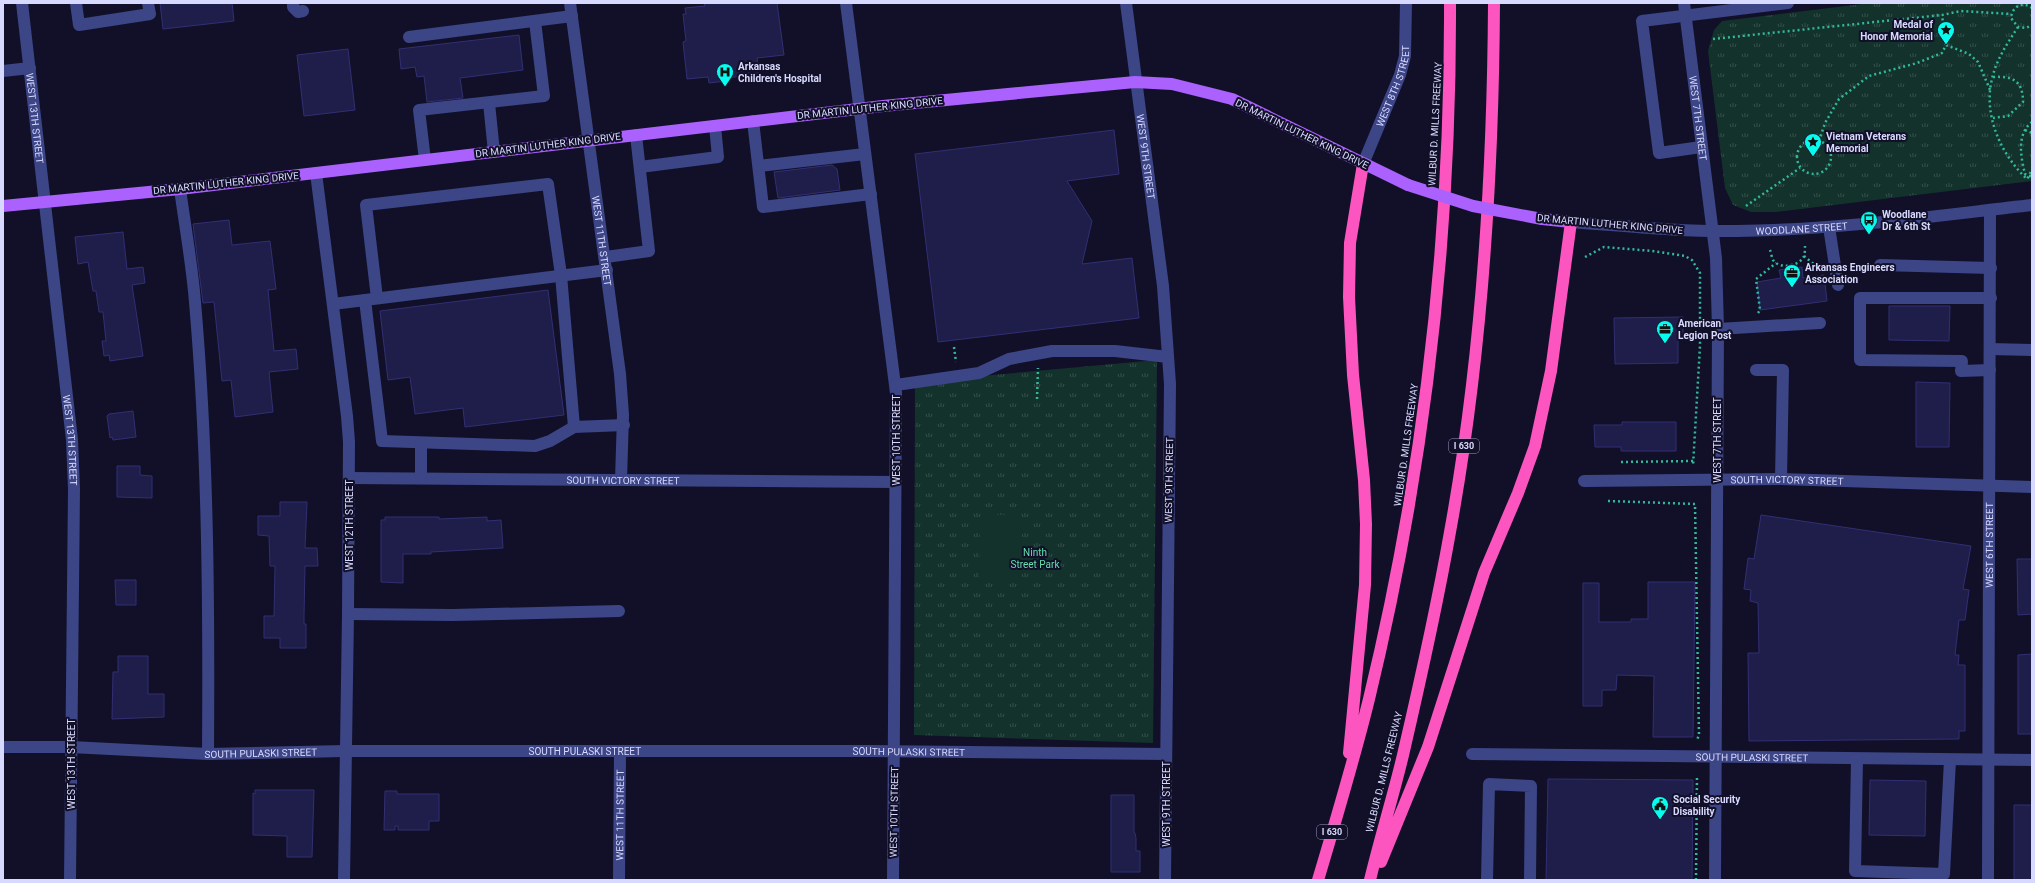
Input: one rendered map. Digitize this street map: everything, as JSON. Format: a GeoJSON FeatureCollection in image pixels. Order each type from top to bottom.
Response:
{"type":"FeatureCollection","features":[{"type":"Feature","properties":{"kind":"highway","name":"WILBUR D. MILLS FREEWAY"},"geometry":{"type":"LineString","coordinates":[[1318,880],[1369,699],[1397,571],[1412,489],[1434,322],[1448,126],[1450,3]]}},
{"type":"Feature","properties":{"kind":"highway","name":"WILBUR D. MILLS FREEWAY"},"geometry":{"type":"LineString","coordinates":[[1370,880],[1404,749],[1450,532],[1466,434],[1487,238],[1492,138],[1494,3]]}},
{"type":"Feature","properties":{"kind":"highway"},"geometry":{"type":"LineString","coordinates":[[1346,784],[1365,585],[1366,524],[1364,480],[1353,375],[1349,297],[1350,243],[1363,164]]}},
{"type":"Feature","properties":{"kind":"highway"},"geometry":{"type":"LineString","coordinates":[[1373,880],[1428,747],[1484,573],[1518,493],[1535,446],[1551,371],[1571,222]]}},
{"type":"Feature","properties":{"kind":"main road","name":"DR MARTIN LUTHER KING DRIVE"},"geometry":{"type":"LineString","coordinates":[[3,206],[180,189],[753,121],[1135,82],[1172,84],[1205,91],[1232,99],[1408,185],[1472,206],[1542,219],[1571,222]]}},
{"type":"Feature","properties":{"kind":"street","name":"WEST 13TH STREET"},"geometry":{"type":"LineString","coordinates":[[22,3],[72,440],[74,488],[70,880]]}},
{"type":"Feature","properties":{"kind":"street"},"geometry":{"type":"LineString","coordinates":[[76,3],[78,25],[150,14],[148,3]]}},
{"type":"Feature","properties":{"kind":"street"},"geometry":{"type":"LineString","coordinates":[[293,3],[293,7],[298,12],[302,12]]}},
{"type":"Feature","properties":{"kind":"street","name":"WEST 11TH STREET"},"geometry":{"type":"LineString","coordinates":[[570,3],[606,257],[620,374],[624,425],[621,480]]}},
{"type":"Feature","properties":{"kind":"street","name":"WEST 10TH STREET"},"geometry":{"type":"LineString","coordinates":[[846,3],[854,80],[860,110],[896,385],[893,880]]}},
{"type":"Feature","properties":{"kind":"street","name":"WEST 9TH STREET"},"geometry":{"type":"LineString","coordinates":[[1126,3],[1135,82],[1164,286],[1170,384],[1165,880]]}},
{"type":"Feature","properties":{"kind":"street","name":"WEST 8TH STREET"},"geometry":{"type":"LineString","coordinates":[[1363,164],[1400,75],[1405,56],[1406,3]]}},
{"type":"Feature","properties":{"kind":"street","name":"WEST 7TH STREET"},"geometry":{"type":"LineString","coordinates":[[1684,3],[1701,147],[1713,231],[1718,329],[1715,880]]}},
{"type":"Feature","properties":{"kind":"street"},"geometry":{"type":"LineString","coordinates":[[1701,147],[1659,153],[1642,21],[1788,3]]}},
{"type":"Feature","properties":{"kind":"street"},"geometry":{"type":"LineString","coordinates":[[409,37],[572,16]]}},
{"type":"Feature","properties":{"kind":"street"},"geometry":{"type":"LineString","coordinates":[[425,160],[420,110],[544,96],[535,21]]}},
{"type":"Feature","properties":{"kind":"street"},"geometry":{"type":"LineString","coordinates":[[3,71],[30,68]]}},
{"type":"Feature","properties":{"kind":"street"},"geometry":{"type":"LineString","coordinates":[[489,103],[494,152]]}},
{"type":"Feature","properties":{"kind":"street"},"geometry":{"type":"LineString","coordinates":[[753,121],[763,207],[871,194]]}},
{"type":"Feature","properties":{"kind":"street"},"geometry":{"type":"LineString","coordinates":[[640,167],[718,157],[714,126]]}},
{"type":"Feature","properties":{"kind":"street"},"geometry":{"type":"LineString","coordinates":[[606,257],[649,251],[636,135]]}},
{"type":"Feature","properties":{"kind":"street"},"geometry":{"type":"LineString","coordinates":[[759,166],[865,154]]}},
{"type":"Feature","properties":{"kind":"street","name":"WEST 12TH STREET"},"geometry":{"type":"LineString","coordinates":[[316,173],[347,416],[349,478],[348,614],[344,751],[344,880]]}},
{"type":"Feature","properties":{"kind":"street"},"geometry":{"type":"LineString","coordinates":[[574,427],[561,275],[548,184],[366,205],[371,299],[382,441],[421,444],[535,446],[550,441],[574,427],[624,425]]}},
{"type":"Feature","properties":{"kind":"street"},"geometry":{"type":"LineString","coordinates":[[180,189],[195,300],[204,415],[209,634],[208,754]]}},
{"type":"Feature","properties":{"kind":"street","name":"WOODLANE STREET"},"geometry":{"type":"LineString","coordinates":[[1713,231],[1829,227],[2032,206]]}},
{"type":"Feature","properties":{"kind":"street","name":"WEST 6TH STREET"},"geometry":{"type":"LineString","coordinates":[[1988,880],[1991,298],[1990,210]]}},
{"type":"Feature","properties":{"kind":"street","name":"DR MARTIN LUTHER KING DRIVE"},"geometry":{"type":"LineString","coordinates":[[1571,222],[1684,231],[1713,231]]}},
{"type":"Feature","properties":{"kind":"street"},"geometry":{"type":"LineString","coordinates":[[1829,227],[1838,285]]}},
{"type":"Feature","properties":{"kind":"street"},"geometry":{"type":"LineString","coordinates":[[1880,265],[1991,268]]}},
{"type":"Feature","properties":{"kind":"street"},"geometry":{"type":"LineString","coordinates":[[333,304],[607,270]]}},
{"type":"Feature","properties":{"kind":"street"},"geometry":{"type":"LineString","coordinates":[[1990,370],[1961,371],[1962,361],[1860,360],[1860,298],[1991,298]]}},
{"type":"Feature","properties":{"kind":"street"},"geometry":{"type":"LineString","coordinates":[[1718,329],[1820,324]]}},
{"type":"Feature","properties":{"kind":"street"},"geometry":{"type":"LineString","coordinates":[[1990,349],[2032,350]]}},
{"type":"Feature","properties":{"kind":"street"},"geometry":{"type":"LineString","coordinates":[[896,385],[979,373],[1009,358],[1052,351],[1115,351],[1168,357]]}},
{"type":"Feature","properties":{"kind":"street"},"geometry":{"type":"LineString","coordinates":[[1756,370],[1783,370],[1781,479]]}},
{"type":"Feature","properties":{"kind":"street"},"geometry":{"type":"LineString","coordinates":[[420,478],[421,444]]}},
{"type":"Feature","properties":{"kind":"street","name":"SOUTH VICTORY STREET"},"geometry":{"type":"LineString","coordinates":[[349,478],[896,482]]}},
{"type":"Feature","properties":{"kind":"street","name":"SOUTH VICTORY STREET"},"geometry":{"type":"LineString","coordinates":[[1584,481],[1781,479],[1989,487],[2032,487]]}},
{"type":"Feature","properties":{"kind":"street"},"geometry":{"type":"LineString","coordinates":[[348,614],[452,615],[619,611]]}},
{"type":"Feature","properties":{"kind":"street","name":"SOUTH PULASKI STREET"},"geometry":{"type":"LineString","coordinates":[[3,747],[71,747],[208,754],[344,751],[1166,754]]}},
{"type":"Feature","properties":{"kind":"street","name":"WEST 11TH STREET"},"geometry":{"type":"LineString","coordinates":[[619,880],[620,751]]}},
{"type":"Feature","properties":{"kind":"street","name":"SOUTH PULASKI STREET"},"geometry":{"type":"LineString","coordinates":[[1472,754],[1715,758],[2032,760]]}},
{"type":"Feature","properties":{"kind":"street"},"geometry":{"type":"LineString","coordinates":[[1857,759],[1855,871],[1944,874],[1950,760]]}},
{"type":"Feature","properties":{"kind":"street"},"geometry":{"type":"LineString","coordinates":[[1488,880],[1489,784],[1531,786],[1530,880]]}},
{"type":"Feature","properties":{"kind":"path"},"geometry":{"type":"LineString","coordinates":[[2032,8],[2027,5],[2019,5],[2011,14],[2012,22],[2018,27],[2026,28],[2032,25]]}},
{"type":"Feature","properties":{"kind":"path"},"geometry":{"type":"LineString","coordinates":[[1713,39],[1942,15],[1961,11],[2011,14]]}},
{"type":"Feature","properties":{"kind":"path"},"geometry":{"type":"LineString","coordinates":[[1819,141],[1825,123],[1839,100],[1869,76],[1917,63],[1942,53],[1946,45],[1942,15]]}},
{"type":"Feature","properties":{"kind":"path"},"geometry":{"type":"LineString","coordinates":[[2018,27],[2002,52],[1993,77],[1991,92],[1993,118],[1994,128],[2004,151],[2020,173],[2027,179],[2030,177]]}},
{"type":"Feature","properties":{"kind":"path"},"geometry":{"type":"LineString","coordinates":[[1946,45],[1969,54],[1978,62],[1991,92]]}},
{"type":"Feature","properties":{"kind":"path"},"geometry":{"type":"LineString","coordinates":[[1993,77],[2007,76],[2019,84],[2023,94],[2023,102],[2008,116],[1993,118]]}},
{"type":"Feature","properties":{"kind":"path"},"geometry":{"type":"LineString","coordinates":[[2030,177],[2026,174],[2021,153],[2021,145],[2025,130],[2032,122]]}},
{"type":"Feature","properties":{"kind":"path"},"geometry":{"type":"LineString","coordinates":[[2025,130],[2032,134]]}},
{"type":"Feature","properties":{"kind":"path"},"geometry":{"type":"LineString","coordinates":[[1810,140],[1819,141],[1826,145],[1829,149],[1831,155],[1829,166],[1825,171],[1815,175],[1804,172],[1800,168],[1796,157],[1800,146],[1810,140]]}},
{"type":"Feature","properties":{"kind":"path"},"geometry":{"type":"LineString","coordinates":[[1746,206],[1800,168]]}},
{"type":"Feature","properties":{"kind":"path"},"geometry":{"type":"LineString","coordinates":[[2030,177],[2032,170]]}},
{"type":"Feature","properties":{"kind":"path"},"geometry":{"type":"LineString","coordinates":[[1770,250],[1773,260],[1776,263],[1789,266],[1798,263],[1804,256],[1805,246]]}},
{"type":"Feature","properties":{"kind":"path"},"geometry":{"type":"LineString","coordinates":[[1585,257],[1604,247],[1645,250],[1685,256],[1692,260],[1700,273],[1700,346],[1693,461],[1695,481]]}},
{"type":"Feature","properties":{"kind":"path"},"geometry":{"type":"LineString","coordinates":[[1804,256],[1821,270]]}},
{"type":"Feature","properties":{"kind":"path"},"geometry":{"type":"LineString","coordinates":[[1757,314],[1760,310],[1756,279],[1776,263]]}},
{"type":"Feature","properties":{"kind":"path"},"geometry":{"type":"LineString","coordinates":[[1037,353],[1037,399]]}},
{"type":"Feature","properties":{"kind":"path"},"geometry":{"type":"LineString","coordinates":[[1621,462],[1693,461]]}},
{"type":"Feature","properties":{"kind":"path"},"geometry":{"type":"LineString","coordinates":[[1608,501],[1695,504],[1699,735],[1697,740]]}},
{"type":"Feature","properties":{"kind":"path"},"geometry":{"type":"LineString","coordinates":[[1696,880],[1697,776]]}},
{"type":"Feature","properties":{"kind":"green space"},"geometry":{"type":"Polygon","coordinates":[[[1870,3],[2032,3],[2032,181],[1776,212],[1751,212],[1733,205],[1725,188],[1708,51],[1714,30],[1722,21],[1870,3]]]}},
{"type":"Feature","properties":{"kind":"green space","name":"Ninth Street Park"},"geometry":{"type":"Polygon","coordinates":[[[1157,360],[1153,743],[914,735],[915,382],[1157,360]]]}},
{"type":"Feature","properties":{"kind":"green space"},"geometry":{"type":"Polygon","coordinates":[[[980,515],[1022,515],[1021,582],[979,581],[980,515]]]}},
{"type":"Feature","properties":{"kind":"building"},"geometry":{"type":"Polygon","coordinates":[[[160,3],[232,3],[234,21],[163,29],[160,3]]]}},
{"type":"Feature","properties":{"kind":"building"},"geometry":{"type":"Polygon","coordinates":[[[704,3],[777,3],[784,55],[757,58],[759,74],[726,78],[726,81],[709,83],[708,77],[687,79],[683,42],[686,41],[683,14],[686,14],[685,8],[705,6],[704,3]]]}},
{"type":"Feature","properties":{"kind":"building"},"geometry":{"type":"Polygon","coordinates":[[[519,35],[523,70],[460,78],[463,98],[427,102],[424,76],[417,77],[415,67],[401,69],[399,49],[519,35]]]}},
{"type":"Feature","properties":{"kind":"building"},"geometry":{"type":"Polygon","coordinates":[[[348,49],[355,110],[304,116],[297,55],[348,49]]]}},
{"type":"Feature","properties":{"kind":"building"},"geometry":{"type":"Polygon","coordinates":[[[1114,130],[1119,174],[1067,181],[1092,221],[1082,264],[1132,258],[1139,318],[938,342],[915,154],[1114,130]]]}},
{"type":"Feature","properties":{"kind":"building"},"geometry":{"type":"Polygon","coordinates":[[[832,165],[837,169],[840,190],[778,198],[774,172],[832,165]]]}},
{"type":"Feature","properties":{"kind":"building"},"geometry":{"type":"Polygon","coordinates":[[[229,220],[232,245],[270,241],[276,289],[268,290],[274,351],[296,349],[298,369],[269,372],[273,412],[235,417],[231,380],[222,381],[214,302],[203,303],[193,224],[229,220]]]}},
{"type":"Feature","properties":{"kind":"building"},"geometry":{"type":"Polygon","coordinates":[[[123,232],[127,269],[143,267],[145,283],[132,285],[143,356],[110,361],[109,355],[104,356],[102,341],[106,341],[103,312],[99,312],[96,291],[93,291],[88,262],[78,264],[75,237],[123,232]]]}},
{"type":"Feature","properties":{"kind":"building"},"geometry":{"type":"Polygon","coordinates":[[[1802,267],[1803,278],[1824,275],[1827,301],[1760,310],[1757,282],[1781,278],[1779,270],[1802,267]]]}},
{"type":"Feature","properties":{"kind":"building"},"geometry":{"type":"Polygon","coordinates":[[[548,290],[564,415],[465,427],[463,408],[415,414],[410,377],[388,380],[380,311],[548,290]]]}},
{"type":"Feature","properties":{"kind":"building"},"geometry":{"type":"Polygon","coordinates":[[[1889,306],[1950,306],[1949,341],[1889,340],[1889,306]]]}},
{"type":"Feature","properties":{"kind":"building"},"geometry":{"type":"Polygon","coordinates":[[[1683,317],[1683,334],[1678,334],[1678,363],[1615,364],[1614,318],[1683,317]]]}},
{"type":"Feature","properties":{"kind":"building"},"geometry":{"type":"Polygon","coordinates":[[[1916,382],[1950,383],[1949,447],[1916,447],[1916,382]]]}},
{"type":"Feature","properties":{"kind":"building"},"geometry":{"type":"Polygon","coordinates":[[[133,411],[136,437],[113,440],[112,437],[110,438],[107,416],[109,414],[133,411]]]}},
{"type":"Feature","properties":{"kind":"building"},"geometry":{"type":"Polygon","coordinates":[[[1622,422],[1676,422],[1676,451],[1621,451],[1621,447],[1595,447],[1594,425],[1622,425],[1622,422]]]}},
{"type":"Feature","properties":{"kind":"building"},"geometry":{"type":"Polygon","coordinates":[[[117,466],[140,466],[140,475],[152,476],[152,498],[117,497],[117,466]]]}},
{"type":"Feature","properties":{"kind":"building"},"geometry":{"type":"Polygon","coordinates":[[[280,502],[307,502],[305,548],[317,548],[318,566],[305,566],[304,624],[306,624],[306,648],[280,648],[280,638],[264,638],[264,616],[274,616],[275,566],[270,566],[269,536],[258,535],[258,516],[280,516],[280,502]]]}},
{"type":"Feature","properties":{"kind":"building"},"geometry":{"type":"Polygon","coordinates":[[[1761,515],[1971,546],[1963,589],[1969,590],[1965,620],[1959,620],[1955,655],[1959,655],[1958,665],[1965,665],[1965,731],[1959,731],[1959,739],[1749,741],[1748,653],[1759,653],[1758,603],[1750,601],[1751,590],[1744,589],[1748,558],[1754,559],[1761,515]]]}},
{"type":"Feature","properties":{"kind":"building"},"geometry":{"type":"Polygon","coordinates":[[[385,517],[439,517],[439,519],[487,517],[487,521],[501,520],[503,548],[431,552],[431,554],[403,554],[403,583],[381,582],[381,520],[385,520],[385,517]]]}},
{"type":"Feature","properties":{"kind":"building"},"geometry":{"type":"Polygon","coordinates":[[[2017,559],[2032,559],[2032,614],[2018,615],[2017,559]]]}},
{"type":"Feature","properties":{"kind":"building"},"geometry":{"type":"Polygon","coordinates":[[[115,580],[136,580],[136,605],[116,605],[115,580]]]}},
{"type":"Feature","properties":{"kind":"building"},"geometry":{"type":"Polygon","coordinates":[[[1648,582],[1695,582],[1693,737],[1653,737],[1654,676],[1617,675],[1616,690],[1602,690],[1602,706],[1583,706],[1583,583],[1599,583],[1599,622],[1631,622],[1631,619],[1648,619],[1648,582]]]}},
{"type":"Feature","properties":{"kind":"building"},"geometry":{"type":"Polygon","coordinates":[[[2032,654],[2032,734],[2018,734],[2018,655],[2032,654]]]}},
{"type":"Feature","properties":{"kind":"building"},"geometry":{"type":"Polygon","coordinates":[[[118,656],[148,656],[148,694],[164,694],[164,717],[112,719],[113,672],[118,672],[118,656]]]}},
{"type":"Feature","properties":{"kind":"building"},"geometry":{"type":"Polygon","coordinates":[[[1548,779],[1693,780],[1692,880],[1546,880],[1548,779]]]}},
{"type":"Feature","properties":{"kind":"building"},"geometry":{"type":"Polygon","coordinates":[[[1870,780],[1926,781],[1925,836],[1869,835],[1870,780]]]}},
{"type":"Feature","properties":{"kind":"building"},"geometry":{"type":"Polygon","coordinates":[[[255,790],[314,790],[312,857],[287,857],[287,836],[253,835],[253,793],[255,794],[255,790]]]}},
{"type":"Feature","properties":{"kind":"building"},"geometry":{"type":"Polygon","coordinates":[[[385,791],[397,791],[397,794],[439,794],[439,821],[429,821],[429,830],[398,830],[398,826],[395,826],[395,830],[384,830],[385,791]]]}},
{"type":"Feature","properties":{"kind":"building"},"geometry":{"type":"Polygon","coordinates":[[[1111,795],[1134,795],[1134,833],[1136,838],[1136,851],[1140,851],[1140,872],[1111,872],[1111,795]]]}},
{"type":"Feature","properties":{"kind":"building"},"geometry":{"type":"Polygon","coordinates":[[[2014,805],[2032,805],[2032,880],[2014,880],[2014,805]]]}},
{"type":"Feature","properties":{"kind":"place","name":"Medal of Honor Memorial"},"geometry":{"type":"Point","coordinates":[1946,45]}},
{"type":"Feature","properties":{"kind":"place","name":"Arkansas Children's Hospital"},"geometry":{"type":"Point","coordinates":[725,87]}},
{"type":"Feature","properties":{"kind":"place","name":"Vietnam Veterans Memorial"},"geometry":{"type":"Point","coordinates":[1813,157]}},
{"type":"Feature","properties":{"kind":"place","name":"Woodlane Dr & 6th St"},"geometry":{"type":"Point","coordinates":[1869,235]}},
{"type":"Feature","properties":{"kind":"place","name":"Arkansas Engineers Association"},"geometry":{"type":"Point","coordinates":[1792,288]}},
{"type":"Feature","properties":{"kind":"place","name":"American Legion Post"},"geometry":{"type":"Point","coordinates":[1665,344]}},
{"type":"Feature","properties":{"kind":"place","name":"Social Security Disability"},"geometry":{"type":"Point","coordinates":[1660,820]}}]}
